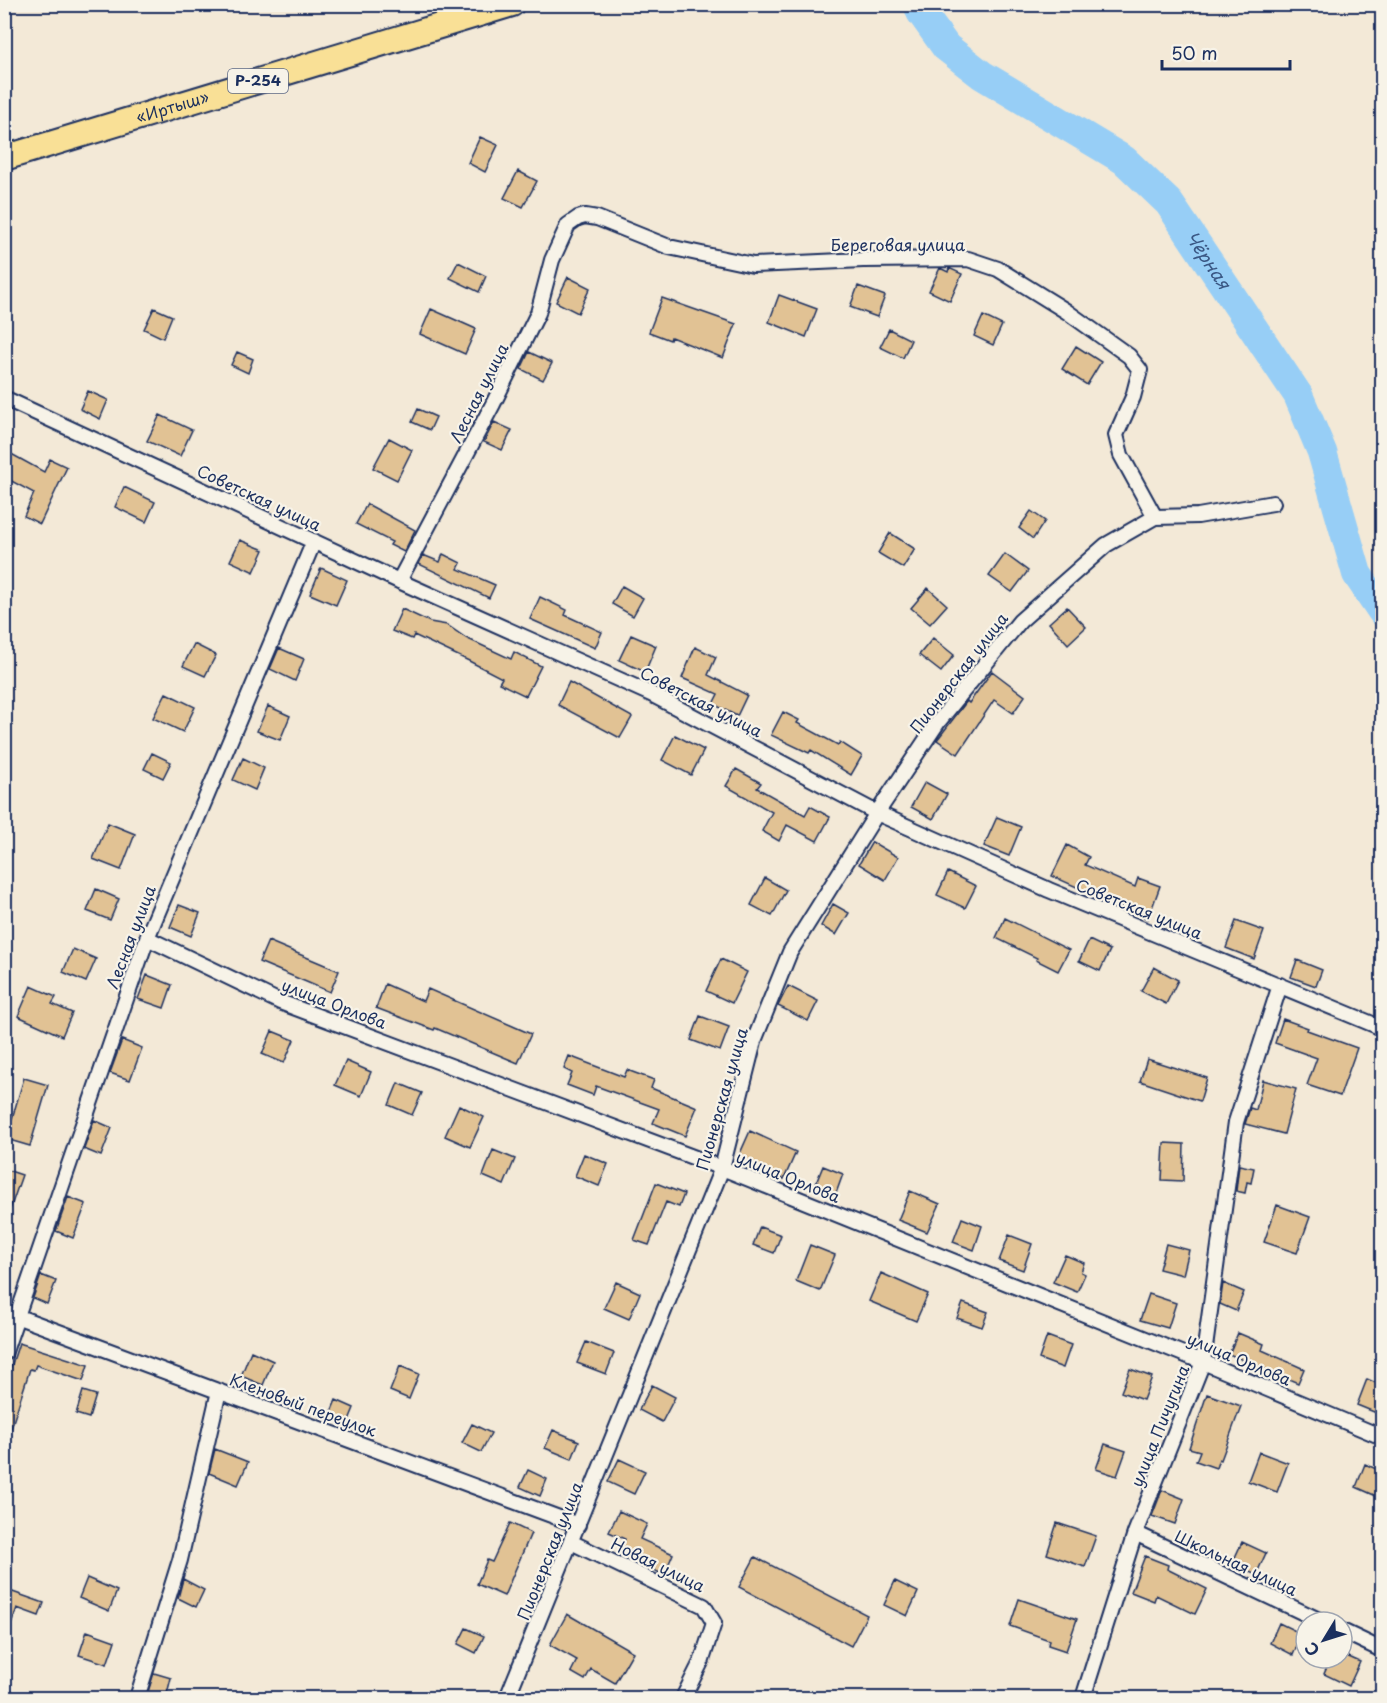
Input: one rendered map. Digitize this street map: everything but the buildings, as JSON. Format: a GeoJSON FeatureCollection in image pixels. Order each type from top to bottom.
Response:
{"type":"FeatureCollection","features":[{"type":"Feature","properties":{"kind":"highway","name":"«Иртыш»"},"geometry":{"type":"LineString","coordinates":[[4,158],[512,4]]}},
{"type":"Feature","properties":{"kind":"street","name":"Береговая улица"},"geometry":{"type":"LineString","coordinates":[[578,218],[585,216],[597,218],[669,247],[753,265],[863,260],[968,259],[998,269],[1066,311],[1129,356],[1140,370],[1133,396],[1116,435],[1121,455],[1155,518]]}},
{"type":"Feature","properties":{"kind":"street","name":"Лесная улица"},"geometry":{"type":"LineString","coordinates":[[399,581],[538,313],[552,260],[568,225],[578,218]]}},
{"type":"Feature","properties":{"kind":"street","name":"Советская улица"},"geometry":{"type":"LineString","coordinates":[[6,398],[399,581],[651,694],[877,813],[1049,890],[1383,1028]]}},
{"type":"Feature","properties":{"kind":"street","name":"Пионерская улица"},"geometry":{"type":"LineString","coordinates":[[507,1698],[722,1168],[754,1041],[790,952],[877,813],[938,722],[1020,621],[1106,545],[1155,518],[1198,516],[1273,503]]}},
{"type":"Feature","properties":{"kind":"street","name":"Лесная улица"},"geometry":{"type":"LineString","coordinates":[[4,1354],[147,938],[314,541]]}},
{"type":"Feature","properties":{"kind":"street","name":"улица Орлова"},"geometry":{"type":"LineString","coordinates":[[147,938],[280,1002],[722,1168],[1383,1437]]}},
{"type":"Feature","properties":{"kind":"street","name":"улица Пичугина"},"geometry":{"type":"LineString","coordinates":[[1083,1698],[1135,1533],[1203,1362],[1236,1122],[1280,985]]}},
{"type":"Feature","properties":{"kind":"street","name":"Кленовый переулок"},"geometry":{"type":"LineString","coordinates":[[16,1316],[578,1525]]}},
{"type":"Feature","properties":{"kind":"street"},"geometry":{"type":"LineString","coordinates":[[137,1698],[180,1560],[219,1391]]}},
{"type":"Feature","properties":{"kind":"street","name":"Школьная улица"},"geometry":{"type":"LineString","coordinates":[[1135,1533],[1298,1610]]}},
{"type":"Feature","properties":{"kind":"street","name":"Новая улица"},"geometry":{"type":"LineString","coordinates":[[571,1542],[704,1605],[714,1623],[702,1660],[683,1698]]}},
{"type":"Feature","properties":{"kind":"street"},"geometry":{"type":"LineString","coordinates":[[1354,1637],[1383,1650]]}},
{"type":"Feature","properties":{"kind":"waterway","name":"Чёрная"},"geometry":{"type":"LineString","coordinates":[[918,4],[921,12],[946,47],[982,75],[1124,160],[1169,203],[1298,395],[1322,452],[1357,574],[1382,611]]}}]}
